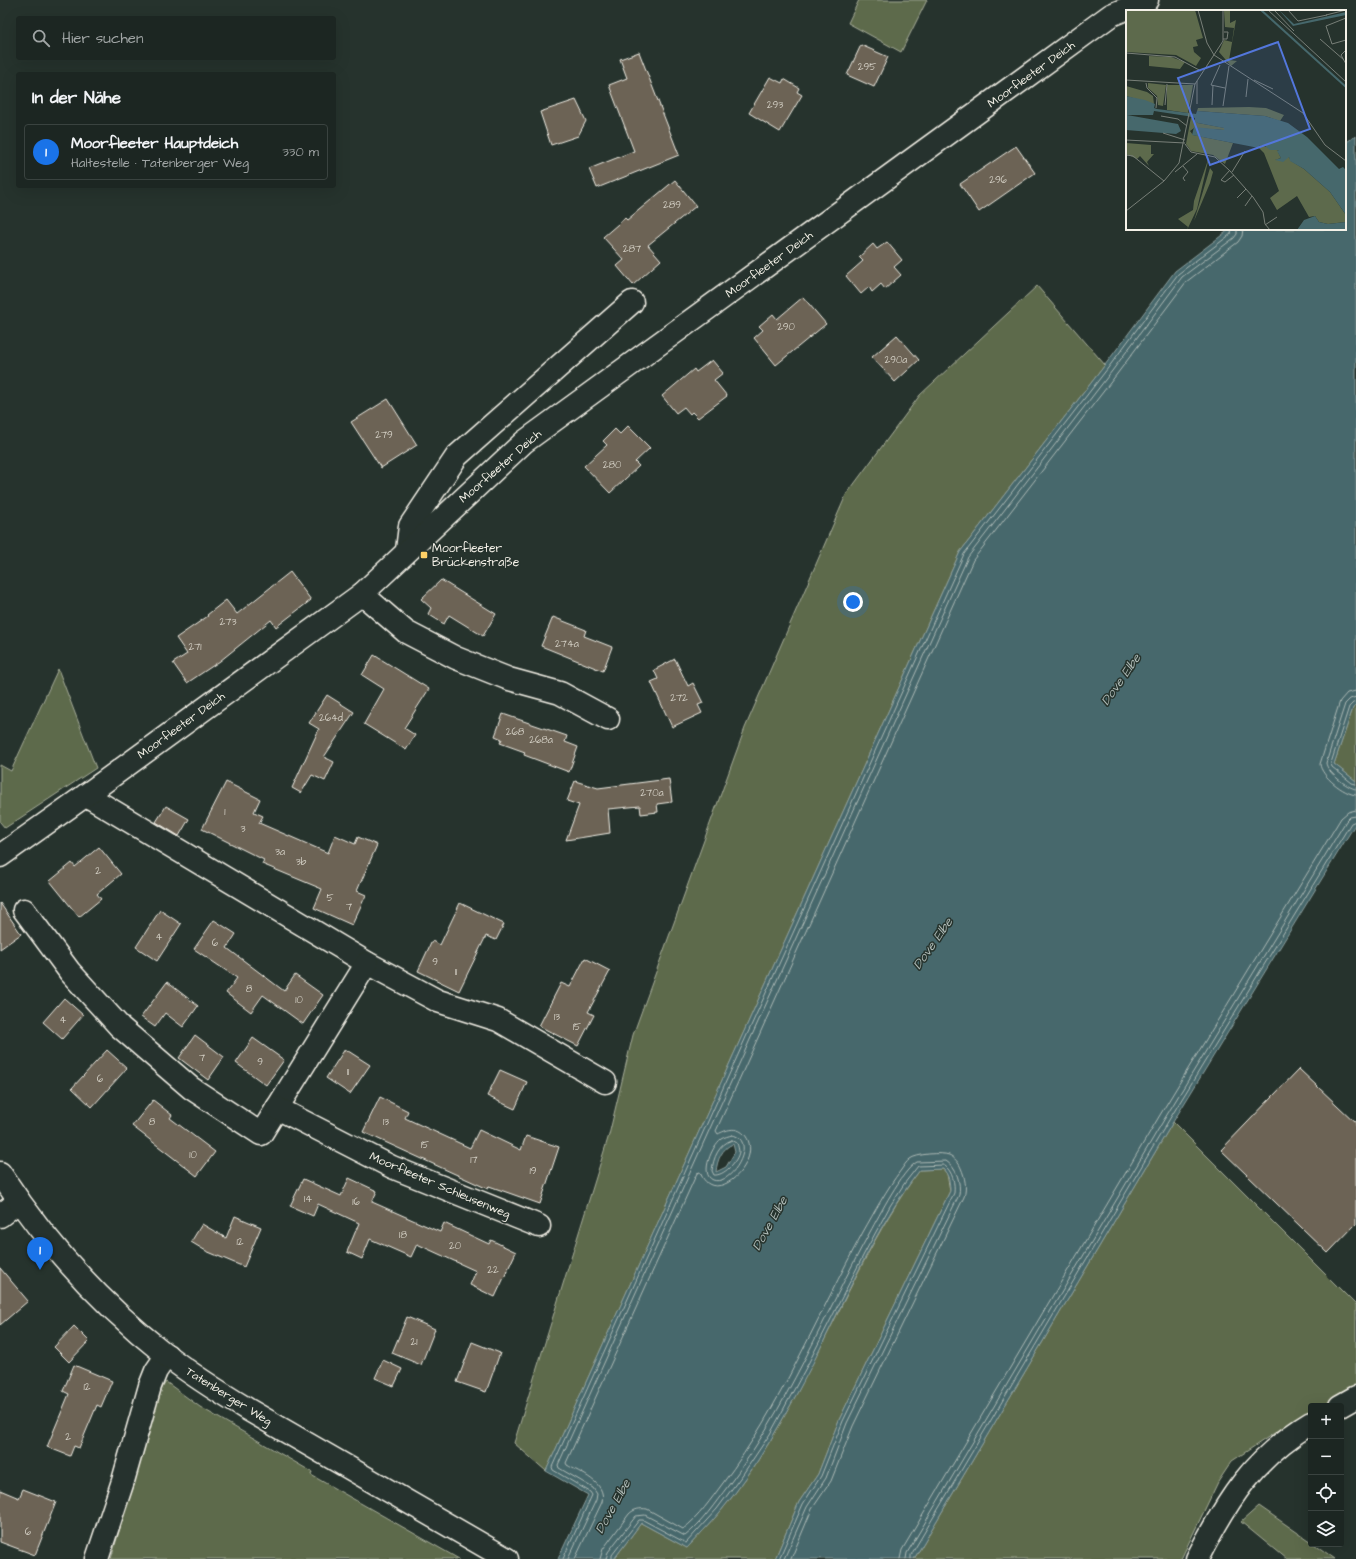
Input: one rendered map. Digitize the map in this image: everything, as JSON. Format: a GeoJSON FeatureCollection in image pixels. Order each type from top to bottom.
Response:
{"type":"FeatureCollection","features":[{"type":"Feature","properties":{"kind":"street","name":"Moorfleeter Deich"},"geometry":{"type":"LineString","coordinates":[[0,856],[362,594],[407,550],[524,442],[1111,16],[1147,0]]}},
{"type":"Feature","properties":{"kind":"street"},"geometry":{"type":"LineString","coordinates":[[407,550],[410,526],[457,456],[632,302]]}},
{"type":"Feature","properties":{"kind":"street"},"geometry":{"type":"LineString","coordinates":[[362,594],[406,632],[456,658],[509,679],[560,693],[608,719]]}},
{"type":"Feature","properties":{"kind":"street"},"geometry":{"type":"LineString","coordinates":[[86,795],[367,963],[438,1001],[498,1020],[605,1082]]}},
{"type":"Feature","properties":{"kind":"street"},"geometry":{"type":"LineString","coordinates":[[24,910],[70,972],[120,1027],[191,1088],[261,1134],[367,963]]}},
{"type":"Feature","properties":{"kind":"street","name":"Moorfleeter Schleusenweg"},"geometry":{"type":"LineString","coordinates":[[277,1108],[392,1167],[539,1226]]}},
{"type":"Feature","properties":{"kind":"street","name":"Tatenberger Weg"},"geometry":{"type":"LineString","coordinates":[[0,1173],[19,1201],[54,1246],[90,1287],[127,1322],[167,1355],[207,1384],[247,1409],[507,1559]]}},
{"type":"Feature","properties":{"kind":"street"},"geometry":{"type":"LineString","coordinates":[[0,1216],[19,1201]]}},
{"type":"Feature","properties":{"kind":"street"},"geometry":{"type":"LineString","coordinates":[[97,1559],[123,1481],[150,1386],[156,1371],[167,1355]]}},
{"type":"Feature","properties":{"kind":"street"},"geometry":{"type":"LineString","coordinates":[[1344,1404],[1356,1397]]}},
{"type":"Feature","properties":{"kind":"street"},"geometry":{"type":"LineString","coordinates":[[1197,1559],[1223,1510],[1242,1483],[1271,1452],[1308,1425]]}},
{"type":"Feature","properties":{"kind":"green space"},"geometry":{"type":"Polygon","coordinates":[[[859,0],[927,0],[901,52],[848,23],[859,0]]]}},
{"type":"Feature","properties":{"kind":"green space"},"geometry":{"type":"Polygon","coordinates":[[[1037,286],[1105,365],[960,552],[546,1471],[514,1443],[609,1135],[633,1035],[745,728],[846,495],[920,395],[1037,286]]]}},
{"type":"Feature","properties":{"kind":"green space"},"geometry":{"type":"Polygon","coordinates":[[[58,669],[96,768],[5,828],[0,822],[0,765],[11,771],[58,669]]]}},
{"type":"Feature","properties":{"kind":"green space"},"geometry":{"type":"Polygon","coordinates":[[[1356,705],[1356,781],[1334,764],[1353,708],[1356,705]]]}},
{"type":"Feature","properties":{"kind":"green space"},"geometry":{"type":"Polygon","coordinates":[[[1173,1122],[1356,1305],[1356,1387],[1327,1403],[1308,1403],[1308,1414],[1282,1428],[1232,1461],[1218,1482],[1181,1559],[914,1559],[1173,1122]]]}},
{"type":"Feature","properties":{"kind":"green space"},"geometry":{"type":"Polygon","coordinates":[[[943,1169],[947,1174],[950,1191],[839,1420],[818,1474],[799,1502],[775,1559],[614,1559],[641,1523],[687,1548],[720,1512],[746,1478],[781,1423],[862,1265],[889,1216],[920,1170],[943,1169]]]}},
{"type":"Feature","properties":{"kind":"green space"},"geometry":{"type":"Polygon","coordinates":[[[166,1382],[200,1407],[312,1472],[311,1475],[459,1559],[111,1559],[160,1391],[166,1382]]]}},
{"type":"Feature","properties":{"kind":"green space"},"geometry":{"type":"Polygon","coordinates":[[[1259,1506],[1308,1540],[1308,1547],[1318,1547],[1335,1559],[1286,1559],[1241,1522],[1259,1506]]]}},
{"type":"Feature","properties":{"kind":"water","name":"Dove Elbe"},"geometry":{"type":"Polygon","coordinates":[[[1356,136],[1356,705],[1353,708],[1334,764],[1356,781],[1356,823],[1173,1122],[914,1559],[775,1559],[799,1502],[818,1474],[839,1420],[950,1191],[949,1179],[943,1169],[920,1170],[904,1192],[875,1239],[813,1363],[759,1459],[734,1495],[687,1548],[641,1523],[614,1559],[558,1559],[588,1495],[546,1471],[960,552],[1105,365],[1175,271],[1229,230],[1346,230],[1346,142],[1356,136]],[[733,1144],[723,1151],[719,1159],[716,1172],[726,1167],[735,1152],[733,1144]]]}},
{"type":"Feature","properties":{"kind":"building"},"geometry":{"type":"Polygon","coordinates":[[[861,45],[888,57],[874,87],[847,75],[861,45]]]}},
{"type":"Feature","properties":{"kind":"building"},"geometry":{"type":"Polygon","coordinates":[[[639,52],[679,155],[597,188],[589,169],[634,151],[609,85],[627,78],[620,59],[639,52]]]}},
{"type":"Feature","properties":{"kind":"building"},"geometry":{"type":"Polygon","coordinates":[[[770,77],[782,83],[784,79],[799,88],[797,92],[802,95],[780,132],[749,113],[770,77]]]}},
{"type":"Feature","properties":{"kind":"building"},"geometry":{"type":"Polygon","coordinates":[[[576,100],[586,121],[578,136],[551,145],[540,112],[576,100]]]}},
{"type":"Feature","properties":{"kind":"building"},"geometry":{"type":"Polygon","coordinates":[[[1016,146],[1035,173],[979,212],[960,184],[1016,146]]]}},
{"type":"Feature","properties":{"kind":"building"},"geometry":{"type":"Polygon","coordinates":[[[675,180],[696,206],[648,245],[661,260],[633,285],[617,266],[624,260],[603,237],[625,218],[627,220],[675,180]]]}},
{"type":"Feature","properties":{"kind":"building"},"geometry":{"type":"Polygon","coordinates":[[[887,242],[902,260],[894,267],[901,275],[885,289],[881,284],[872,292],[869,287],[861,294],[846,276],[863,261],[859,257],[873,244],[877,249],[887,242]]]}},
{"type":"Feature","properties":{"kind":"building"},"geometry":{"type":"Polygon","coordinates":[[[803,297],[826,324],[776,365],[754,338],[763,330],[759,326],[773,314],[777,319],[803,297]]]}},
{"type":"Feature","properties":{"kind":"building"},"geometry":{"type":"Polygon","coordinates":[[[897,335],[919,360],[895,382],[872,357],[897,335]]]}},
{"type":"Feature","properties":{"kind":"building"},"geometry":{"type":"Polygon","coordinates":[[[712,360],[723,373],[714,380],[727,396],[698,418],[692,412],[690,414],[684,407],[676,413],[662,396],[694,369],[696,372],[712,360]]]}},
{"type":"Feature","properties":{"kind":"building"},"geometry":{"type":"Polygon","coordinates":[[[388,399],[417,445],[381,468],[351,422],[388,399]]]}},
{"type":"Feature","properties":{"kind":"building"},"geometry":{"type":"Polygon","coordinates":[[[628,426],[650,448],[635,462],[639,466],[610,493],[584,466],[607,445],[603,441],[615,429],[620,434],[628,426]]]}},
{"type":"Feature","properties":{"kind":"building"},"geometry":{"type":"Polygon","coordinates":[[[290,572],[311,600],[276,627],[271,620],[220,661],[187,683],[173,663],[187,654],[176,638],[208,616],[207,615],[226,600],[237,614],[290,572]]]}},
{"type":"Feature","properties":{"kind":"building"},"geometry":{"type":"Polygon","coordinates":[[[441,580],[496,614],[483,636],[449,615],[444,624],[428,614],[431,608],[421,599],[441,580]]]}},
{"type":"Feature","properties":{"kind":"building"},"geometry":{"type":"Polygon","coordinates":[[[553,617],[586,630],[584,636],[612,647],[603,671],[541,646],[553,617]]]}},
{"type":"Feature","properties":{"kind":"building"},"geometry":{"type":"Polygon","coordinates":[[[374,655],[429,689],[404,728],[415,735],[406,750],[364,724],[384,689],[362,675],[374,655]]]}},
{"type":"Feature","properties":{"kind":"building"},"geometry":{"type":"Polygon","coordinates":[[[675,659],[688,686],[693,683],[703,703],[698,705],[702,713],[672,727],[651,682],[658,679],[654,670],[675,659]]]}},
{"type":"Feature","properties":{"kind":"building"},"geometry":{"type":"Polygon","coordinates":[[[327,695],[354,712],[324,757],[334,762],[325,781],[312,775],[301,793],[292,788],[319,729],[309,723],[327,695]]]}},
{"type":"Feature","properties":{"kind":"building"},"geometry":{"type":"Polygon","coordinates":[[[503,714],[567,736],[565,742],[578,747],[569,772],[524,755],[525,752],[500,743],[502,739],[495,736],[503,714]]]}},
{"type":"Feature","properties":{"kind":"building"},"geometry":{"type":"Polygon","coordinates":[[[669,779],[672,802],[657,804],[658,812],[641,814],[640,806],[608,809],[610,833],[566,840],[579,805],[567,801],[575,781],[598,788],[669,779]]]}},
{"type":"Feature","properties":{"kind":"building"},"geometry":{"type":"Polygon","coordinates":[[[226,782],[260,799],[254,812],[263,816],[259,823],[328,853],[335,835],[355,844],[358,837],[377,845],[357,891],[366,895],[352,925],[314,908],[322,889],[262,864],[264,860],[202,829],[226,782]]]}},
{"type":"Feature","properties":{"kind":"building"},"geometry":{"type":"Polygon","coordinates":[[[166,806],[189,819],[179,836],[156,822],[166,806]]]}},
{"type":"Feature","properties":{"kind":"building"},"geometry":{"type":"Polygon","coordinates":[[[99,847],[121,874],[97,894],[101,899],[79,917],[50,881],[72,863],[75,867],[99,847]]]}},
{"type":"Feature","properties":{"kind":"building"},"geometry":{"type":"Polygon","coordinates":[[[0,903],[21,934],[0,949],[0,903]]]}},
{"type":"Feature","properties":{"kind":"building"},"geometry":{"type":"Polygon","coordinates":[[[460,903],[504,924],[496,940],[486,936],[459,991],[418,971],[432,941],[440,945],[460,903]]]}},
{"type":"Feature","properties":{"kind":"building"},"geometry":{"type":"Polygon","coordinates":[[[160,910],[181,924],[157,961],[136,947],[160,910]]]}},
{"type":"Feature","properties":{"kind":"building"},"geometry":{"type":"Polygon","coordinates":[[[214,920],[236,934],[227,948],[284,991],[295,975],[323,995],[303,1024],[263,995],[251,1012],[226,993],[237,978],[194,949],[214,920]]]}},
{"type":"Feature","properties":{"kind":"building"},"geometry":{"type":"Polygon","coordinates":[[[585,958],[610,971],[588,1012],[594,1015],[578,1046],[539,1026],[561,983],[570,987],[585,958]]]}},
{"type":"Feature","properties":{"kind":"building"},"geometry":{"type":"Polygon","coordinates":[[[167,982],[198,1006],[183,1027],[165,1013],[155,1027],[141,1017],[167,982]]]}},
{"type":"Feature","properties":{"kind":"building"},"geometry":{"type":"Polygon","coordinates":[[[64,998],[83,1015],[62,1039],[43,1022],[64,998]]]}},
{"type":"Feature","properties":{"kind":"building"},"geometry":{"type":"Polygon","coordinates":[[[195,1035],[224,1057],[208,1080],[179,1058],[195,1035]]]}},
{"type":"Feature","properties":{"kind":"building"},"geometry":{"type":"Polygon","coordinates":[[[253,1038],[284,1060],[266,1085],[236,1063],[253,1038]]]}},
{"type":"Feature","properties":{"kind":"building"},"geometry":{"type":"Polygon","coordinates":[[[345,1049],[370,1065],[350,1094],[326,1078],[345,1049]]]}},
{"type":"Feature","properties":{"kind":"building"},"geometry":{"type":"Polygon","coordinates":[[[107,1050],[127,1068],[92,1107],[72,1088],[107,1050]]]}},
{"type":"Feature","properties":{"kind":"building"},"geometry":{"type":"Polygon","coordinates":[[[1299,1069],[1356,1123],[1356,1224],[1328,1253],[1221,1150],[1299,1069]]]}},
{"type":"Feature","properties":{"kind":"building"},"geometry":{"type":"Polygon","coordinates":[[[500,1070],[527,1082],[515,1109],[487,1096],[500,1070]]]}},
{"type":"Feature","properties":{"kind":"building"},"geometry":{"type":"Polygon","coordinates":[[[380,1097],[408,1111],[405,1118],[470,1148],[479,1130],[521,1150],[526,1136],[559,1147],[540,1204],[489,1186],[488,1189],[363,1132],[380,1097]]]}},
{"type":"Feature","properties":{"kind":"building"},"geometry":{"type":"Polygon","coordinates":[[[153,1100],[172,1115],[170,1118],[215,1152],[197,1176],[132,1126],[153,1100]]]}},
{"type":"Feature","properties":{"kind":"building"},"geometry":{"type":"Polygon","coordinates":[[[349,1178],[377,1191],[372,1202],[440,1232],[444,1223],[489,1244],[491,1240],[516,1252],[495,1297],[470,1285],[476,1271],[417,1244],[411,1257],[370,1239],[362,1259],[347,1252],[359,1223],[318,1204],[313,1216],[290,1206],[303,1179],[341,1196],[349,1178]]]}},
{"type":"Feature","properties":{"kind":"building"},"geometry":{"type":"Polygon","coordinates":[[[235,1216],[261,1227],[244,1267],[206,1251],[191,1242],[202,1224],[226,1238],[235,1216]]]}},
{"type":"Feature","properties":{"kind":"building"},"geometry":{"type":"Polygon","coordinates":[[[0,1268],[28,1301],[0,1325],[0,1268]]]}},
{"type":"Feature","properties":{"kind":"building"},"geometry":{"type":"Polygon","coordinates":[[[407,1317],[435,1329],[421,1365],[392,1353],[407,1317]]]}},
{"type":"Feature","properties":{"kind":"building"},"geometry":{"type":"Polygon","coordinates":[[[74,1326],[89,1341],[69,1362],[54,1347],[74,1326]]]}},
{"type":"Feature","properties":{"kind":"building"},"geometry":{"type":"Polygon","coordinates":[[[472,1342],[500,1353],[486,1392],[457,1382],[472,1342]]]}},
{"type":"Feature","properties":{"kind":"building"},"geometry":{"type":"Polygon","coordinates":[[[383,1360],[402,1369],[394,1386],[375,1378],[383,1360]]]}},
{"type":"Feature","properties":{"kind":"building"},"geometry":{"type":"Polygon","coordinates":[[[74,1365],[112,1381],[101,1407],[97,1405],[79,1448],[74,1446],[70,1456],[47,1447],[69,1394],[63,1391],[74,1365]]]}},
{"type":"Feature","properties":{"kind":"building"},"geometry":{"type":"Polygon","coordinates":[[[23,1489],[56,1502],[35,1555],[0,1542],[0,1490],[19,1498],[23,1489]]]}},
{"type":"Feature","properties":{"kind":"place","name":"Moorfleeter Brückenstraße"},"geometry":{"type":"Point","coordinates":[424,555]}},
{"type":"Feature","properties":{"kind":"place","name":"Moorfleeter Hauptdeich"},"geometry":{"type":"Point","coordinates":[40,1270]}}]}
